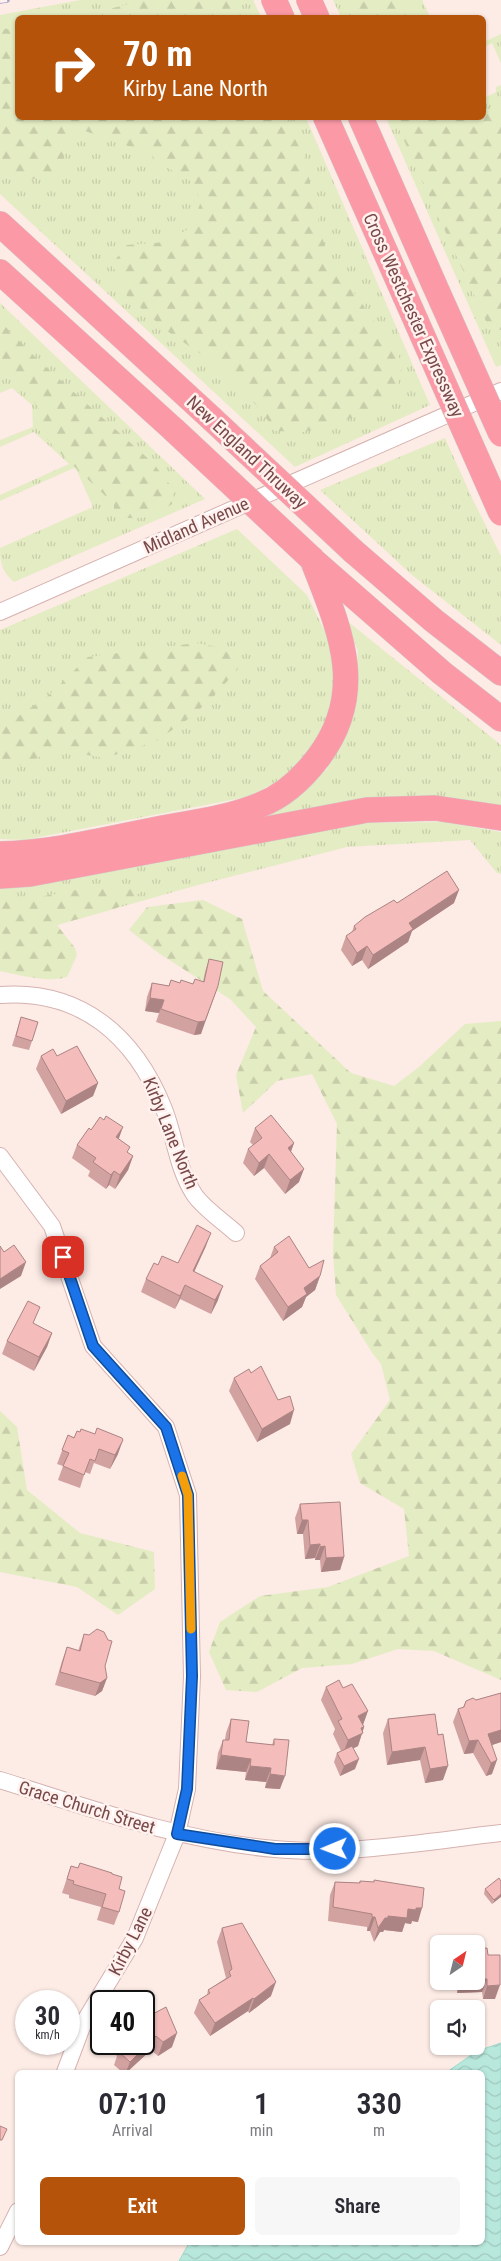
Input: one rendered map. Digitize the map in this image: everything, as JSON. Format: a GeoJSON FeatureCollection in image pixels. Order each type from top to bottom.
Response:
{"type":"FeatureCollection","features":[{"type":"Feature","properties":{"kind":"highway"},"geometry":{"type":"LineString","coordinates":[[274,0],[281,15]]}},
{"type":"Feature","properties":{"kind":"highway"},"geometry":{"type":"LineString","coordinates":[[309,0],[315,15]]}},
{"type":"Feature","properties":{"kind":"highway","name":"Cross Westchester Expressway"},"geometry":{"type":"LineString","coordinates":[[327,120],[501,513]]}},
{"type":"Feature","properties":{"kind":"highway","name":"Cross Westchester Expressway"},"geometry":{"type":"LineString","coordinates":[[362,120],[501,434]]}},
{"type":"Feature","properties":{"kind":"highway","name":"New England Thruway"},"geometry":{"type":"LineString","coordinates":[[0,224],[353,551],[420,609],[501,673]]}},
{"type":"Feature","properties":{"kind":"highway","name":"New England Thruway"},"geometry":{"type":"LineString","coordinates":[[0,272],[174,430],[312,559],[442,673],[501,719]]}},
{"type":"Feature","properties":{"kind":"highway"},"geometry":{"type":"LineString","coordinates":[[0,854],[45,851],[230,815],[262,805],[297,783],[321,754],[331,737],[340,718],[345,700],[347,680],[346,660],[338,623],[312,559]]}},
{"type":"Feature","properties":{"kind":"highway"},"geometry":{"type":"LineString","coordinates":[[0,876],[30,874],[367,810],[435,808],[501,818]]}},
{"type":"Feature","properties":{"kind":"street","name":"Midland Avenue"},"geometry":{"type":"LineString","coordinates":[[0,612],[501,391]]}},
{"type":"Feature","properties":{"kind":"street","name":"Kirby Lane North"},"geometry":{"type":"LineString","coordinates":[[0,995],[23,993],[51,997],[78,1007],[105,1024],[133,1051],[150,1077],[165,1110],[180,1164],[195,1196],[236,1233]]}},
{"type":"Feature","properties":{"kind":"street"},"geometry":{"type":"LineString","coordinates":[[0,1156],[52,1226],[93,1346],[166,1427],[188,1495],[192,1676],[187,1789],[177,1834]]}},
{"type":"Feature","properties":{"kind":"street","name":"Grace Church Street"},"geometry":{"type":"LineString","coordinates":[[0,1780],[177,1834],[275,1849],[308,1850],[366,1847],[501,1833]]}},
{"type":"Feature","properties":{"kind":"street","name":"Kirby Lane"},"geometry":{"type":"LineString","coordinates":[[66,2070],[83,2024],[135,1938],[177,1834]]}},
{"type":"Feature","properties":{"kind":"street"},"geometry":{"type":"LineString","coordinates":[[0,2247],[15,2217]]}},
{"type":"Feature","properties":{"kind":"green space"},"geometry":{"type":"Polygon","coordinates":[[[80,0],[253,0],[260,15],[15,15],[15,120],[307,120],[430,405],[295,467],[0,194],[0,15],[80,0]]]}},
{"type":"Feature","properties":{"kind":"green space"},"geometry":{"type":"Polygon","coordinates":[[[143,0],[235,0],[241,15],[87,15],[143,0]]]}},
{"type":"Feature","properties":{"kind":"green space"},"geometry":{"type":"Polygon","coordinates":[[[333,0],[422,0],[429,15],[340,15],[333,0]]]}},
{"type":"Feature","properties":{"kind":"green space"},"geometry":{"type":"Polygon","coordinates":[[[342,0],[411,0],[416,15],[349,15],[342,0]]]}},
{"type":"Feature","properties":{"kind":"green space"},"geometry":{"type":"Polygon","coordinates":[[[0,29],[15,29],[15,120],[285,120],[304,156],[326,252],[403,363],[396,394],[376,411],[305,432],[276,431],[233,376],[167,331],[127,296],[112,264],[127,245],[166,242],[190,228],[201,202],[192,182],[156,161],[151,154],[85,131],[71,142],[57,170],[26,182],[0,157],[0,29]]]}},
{"type":"Feature","properties":{"kind":"green space"},"geometry":{"type":"Polygon","coordinates":[[[501,34],[501,63],[492,43],[486,46],[486,41],[501,34]]]}},
{"type":"Feature","properties":{"kind":"green space"},"geometry":{"type":"Polygon","coordinates":[[[501,85],[501,365],[496,367],[387,120],[486,120],[486,97],[496,92],[496,87],[501,85]]]}},
{"type":"Feature","properties":{"kind":"green space"},"geometry":{"type":"Polygon","coordinates":[[[501,112],[501,330],[489,328],[395,120],[486,120],[486,114],[501,112]]]}},
{"type":"Feature","properties":{"kind":"green space"},"geometry":{"type":"Polygon","coordinates":[[[0,303],[205,499],[14,582],[2,567],[0,548],[93,507],[74,468],[0,501],[0,495],[69,464],[34,432],[0,447],[0,440],[33,427],[32,405],[12,388],[0,393],[0,303]]]}},
{"type":"Feature","properties":{"kind":"green space"},"geometry":{"type":"Polygon","coordinates":[[[0,321],[39,361],[153,463],[174,490],[172,504],[144,517],[114,516],[114,504],[59,452],[38,429],[39,409],[27,392],[0,367],[0,321]]]}},
{"type":"Feature","properties":{"kind":"green space"},"geometry":{"type":"Polygon","coordinates":[[[445,438],[501,556],[501,645],[412,575],[320,490],[445,438]]]}},
{"type":"Feature","properties":{"kind":"green space"},"geometry":{"type":"Polygon","coordinates":[[[237,529],[307,595],[325,632],[335,667],[333,703],[319,737],[290,775],[247,797],[24,840],[0,839],[0,630],[237,529]]]}},
{"type":"Feature","properties":{"kind":"green space"},"geometry":{"type":"Polygon","coordinates":[[[346,620],[501,745],[501,806],[350,802],[242,821],[284,803],[327,769],[354,709],[358,651],[346,620]]]}},
{"type":"Feature","properties":{"kind":"green space"},"geometry":{"type":"Polygon","coordinates":[[[196,643],[234,650],[238,669],[214,696],[191,717],[156,741],[106,758],[56,750],[0,773],[0,729],[49,695],[88,657],[196,643]]]}},
{"type":"Feature","properties":{"kind":"green space"},"geometry":{"type":"Polygon","coordinates":[[[444,822],[501,832],[501,874],[497,873],[470,840],[347,847],[198,885],[57,925],[0,922],[0,887],[362,823],[444,822]]]}},
{"type":"Feature","properties":{"kind":"green space"},"geometry":{"type":"Polygon","coordinates":[[[97,886],[147,888],[117,908],[57,925],[75,948],[77,955],[67,977],[42,979],[0,971],[0,900],[39,897],[97,886]]]}},
{"type":"Feature","properties":{"kind":"green space"},"geometry":{"type":"Polygon","coordinates":[[[203,900],[242,919],[263,991],[351,1073],[394,1086],[419,1067],[465,1024],[501,1021],[501,1680],[434,1651],[398,1649],[352,1664],[302,1668],[257,1692],[226,1690],[209,1652],[220,1622],[260,1596],[328,1587],[409,1556],[404,1509],[360,1483],[351,1454],[390,1400],[381,1364],[336,1295],[333,1252],[337,1124],[312,1074],[277,1081],[243,1113],[236,1075],[256,1027],[230,999],[160,954],[129,930],[147,907],[203,900]]]}},
{"type":"Feature","properties":{"kind":"green space"},"geometry":{"type":"Polygon","coordinates":[[[0,1411],[17,1427],[27,1490],[80,1533],[154,1552],[155,1589],[118,1615],[77,1587],[0,1572],[0,1411]]]}},
{"type":"Feature","properties":{"kind":"water"},"geometry":{"type":"Polygon","coordinates":[[[501,2043],[501,2261],[179,2261],[188,2245],[485,2245],[485,2070],[450,2070],[471,2055],[485,2055],[485,2048],[501,2043]]]}},
{"type":"Feature","properties":{"kind":"building"},"geometry":{"type":"Polygon","coordinates":[[[447,871],[459,890],[409,923],[413,929],[373,955],[367,946],[357,953],[346,936],[356,929],[354,926],[365,917],[394,900],[397,903],[447,871]]]}},
{"type":"Feature","properties":{"kind":"building"},"geometry":{"type":"Polygon","coordinates":[[[209,959],[223,962],[218,986],[205,1021],[198,1022],[161,1009],[164,1000],[150,998],[152,983],[169,986],[171,980],[180,983],[181,980],[193,984],[195,979],[204,982],[209,959]]]}},
{"type":"Feature","properties":{"kind":"building"},"geometry":{"type":"Polygon","coordinates":[[[21,1017],[38,1022],[32,1041],[16,1036],[21,1017]]]}},
{"type":"Feature","properties":{"kind":"building"},"geometry":{"type":"Polygon","coordinates":[[[77,1046],[98,1083],[66,1101],[41,1056],[53,1049],[57,1056],[77,1046]]]}},
{"type":"Feature","properties":{"kind":"building"},"geometry":{"type":"Polygon","coordinates":[[[271,1115],[294,1143],[288,1148],[304,1169],[290,1180],[269,1154],[259,1163],[248,1149],[262,1138],[255,1128],[271,1115]]]}},
{"type":"Feature","properties":{"kind":"building"},"geometry":{"type":"Polygon","coordinates":[[[106,1116],[123,1127],[116,1137],[130,1147],[127,1152],[133,1156],[120,1175],[114,1171],[111,1175],[93,1162],[96,1158],[77,1145],[89,1128],[91,1130],[100,1117],[104,1120],[106,1116]]]}},
{"type":"Feature","properties":{"kind":"building"},"geometry":{"type":"Polygon","coordinates":[[[197,1225],[211,1233],[193,1271],[223,1286],[215,1300],[185,1285],[180,1296],[146,1279],[154,1263],[158,1265],[162,1256],[178,1263],[197,1225]]]}},
{"type":"Feature","properties":{"kind":"building"},"geometry":{"type":"Polygon","coordinates":[[[289,1236],[309,1268],[324,1260],[320,1276],[304,1288],[307,1294],[288,1307],[260,1266],[278,1252],[274,1247],[289,1236]]]}},
{"type":"Feature","properties":{"kind":"building"},"geometry":{"type":"Polygon","coordinates":[[[14,1245],[26,1262],[0,1279],[0,1246],[4,1252],[14,1245]]]}},
{"type":"Feature","properties":{"kind":"building"},"geometry":{"type":"Polygon","coordinates":[[[28,1301],[40,1307],[33,1323],[52,1333],[39,1357],[7,1341],[28,1301]]]}},
{"type":"Feature","properties":{"kind":"building"},"geometry":{"type":"Polygon","coordinates":[[[261,1366],[278,1400],[290,1396],[294,1410],[262,1429],[234,1378],[249,1369],[251,1373],[261,1366]]]}},
{"type":"Feature","properties":{"kind":"building"},"geometry":{"type":"Polygon","coordinates":[[[97,1428],[122,1438],[123,1440],[115,1455],[99,1449],[95,1461],[90,1459],[84,1475],[63,1466],[69,1453],[62,1450],[68,1435],[74,1438],[77,1431],[80,1432],[81,1429],[95,1434],[97,1428]]]}},
{"type":"Feature","properties":{"kind":"building"},"geometry":{"type":"Polygon","coordinates":[[[340,1502],[344,1557],[326,1558],[325,1546],[320,1547],[320,1544],[310,1545],[308,1520],[302,1520],[300,1504],[340,1502]]]}},
{"type":"Feature","properties":{"kind":"building"},"geometry":{"type":"Polygon","coordinates":[[[97,1629],[104,1632],[108,1640],[112,1641],[105,1666],[107,1678],[100,1683],[60,1672],[67,1647],[80,1651],[84,1634],[89,1635],[97,1629]]]}},
{"type":"Feature","properties":{"kind":"building"},"geometry":{"type":"Polygon","coordinates":[[[339,1680],[343,1688],[352,1684],[368,1711],[358,1716],[364,1727],[361,1728],[363,1733],[348,1740],[338,1721],[342,1719],[326,1687],[339,1680]]]}},
{"type":"Feature","properties":{"kind":"building"},"geometry":{"type":"Polygon","coordinates":[[[501,1693],[501,1730],[488,1734],[497,1760],[491,1763],[478,1740],[469,1741],[458,1709],[464,1707],[466,1701],[473,1698],[476,1700],[501,1693]]]}},
{"type":"Feature","properties":{"kind":"building"},"geometry":{"type":"Polygon","coordinates":[[[435,1714],[438,1735],[443,1734],[448,1766],[430,1769],[425,1747],[392,1752],[388,1719],[435,1714]]]}},
{"type":"Feature","properties":{"kind":"building"},"geometry":{"type":"Polygon","coordinates":[[[231,1719],[249,1721],[246,1742],[274,1745],[274,1739],[289,1740],[285,1776],[270,1774],[271,1768],[250,1766],[251,1759],[221,1755],[223,1740],[229,1740],[231,1719]]]}},
{"type":"Feature","properties":{"kind":"building"},"geometry":{"type":"Polygon","coordinates":[[[352,1746],[359,1759],[344,1766],[337,1753],[352,1746]]]}},
{"type":"Feature","properties":{"kind":"building"},"geometry":{"type":"Polygon","coordinates":[[[80,1863],[122,1877],[119,1889],[125,1891],[119,1912],[102,1907],[106,1894],[73,1884],[74,1881],[67,1879],[71,1866],[78,1868],[80,1863]]]}},
{"type":"Feature","properties":{"kind":"building"},"geometry":{"type":"Polygon","coordinates":[[[499,1878],[501,1881],[501,1894],[494,1900],[485,1889],[499,1878]]]}},
{"type":"Feature","properties":{"kind":"building"},"geometry":{"type":"Polygon","coordinates":[[[374,1880],[424,1888],[422,1908],[416,1908],[416,1910],[408,1909],[407,1918],[388,1916],[378,1928],[375,1917],[372,1917],[372,1914],[333,1907],[335,1882],[360,1883],[360,1881],[374,1882],[374,1880]]]}},
{"type":"Feature","properties":{"kind":"building"},"geometry":{"type":"Polygon","coordinates":[[[242,1923],[276,1982],[254,1999],[215,2023],[199,2000],[210,1993],[208,1990],[231,1976],[229,1972],[232,1969],[222,1928],[242,1923]]]}},
{"type":"Feature","properties":{"kind":"building"},"geometry":{"type":"Polygon","coordinates":[[[485,1948],[487,1948],[488,1955],[500,1955],[500,1985],[487,1986],[487,1979],[485,1979],[485,1948]]]}},
{"type":"Feature","properties":{"kind":"building"},"geometry":{"type":"Polygon","coordinates":[[[166,2007],[177,2033],[163,2042],[155,2037],[155,2013],[166,2007]]]}},
{"type":"Feature","properties":{"kind":"building"},"geometry":{"type":"Polygon","coordinates":[[[122,2055],[137,2055],[130,2062],[122,2055]]]}},
{"type":"Feature","properties":{"kind":"building"},"geometry":{"type":"Polygon","coordinates":[[[0,2126],[7,2129],[2,2140],[0,2140],[0,2126]]]}},
{"type":"Feature","properties":{"kind":"railway"},"geometry":{"type":"LineString","coordinates":[[0,1],[7,0]]}},
{"type":"Feature","properties":{"kind":"slow traffic"},"geometry":{"type":"LineString","coordinates":[[182,1476],[188,1495],[191,1629]]}},
{"type":"Feature","properties":{"kind":"route"},"geometry":{"type":"LineString","coordinates":[[63,1257],[93,1346],[166,1427],[188,1495],[192,1676],[187,1789],[177,1834],[275,1849],[335,1849]]}}]}
